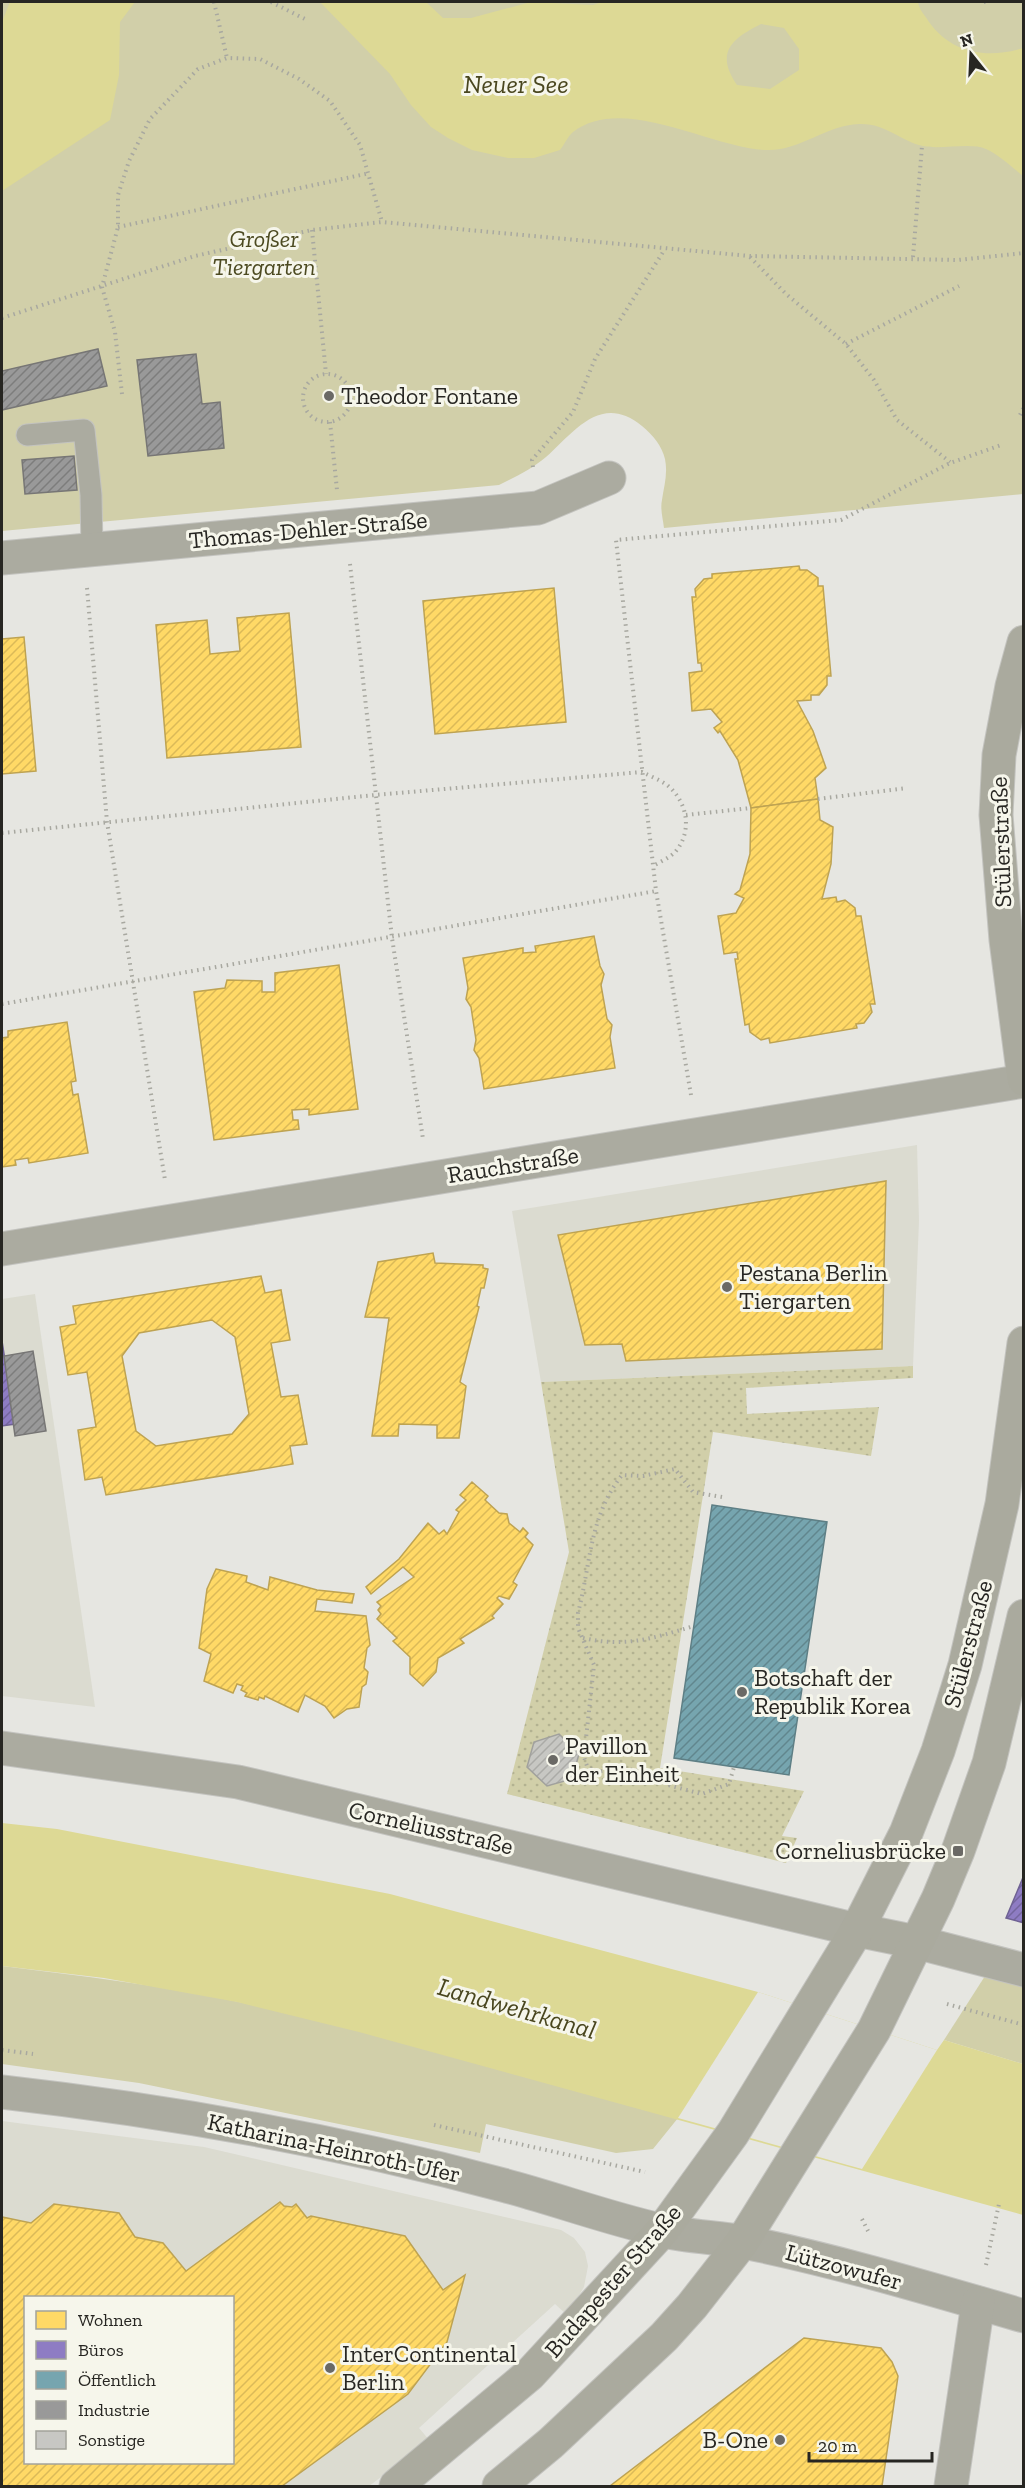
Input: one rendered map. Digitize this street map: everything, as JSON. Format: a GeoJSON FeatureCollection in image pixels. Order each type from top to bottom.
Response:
{"type":"FeatureCollection","features":[{"type":"Feature","properties":{"kind":"main road","name":"Stülerstraße"},"geometry":{"type":"LineString","coordinates":[[1023,642],[999,755],[996,815],[1006,940],[1023,1080]]}},
{"type":"Feature","properties":{"kind":"main road","name":"Stülerstraße"},"geometry":{"type":"LineString","coordinates":[[733,2133],[811,2009],[857,1930],[906,1833],[938,1751],[965,1665],[1002,1504],[1023,1343]]}},
{"type":"Feature","properties":{"kind":"main road","name":"Stülerstraße"},"geometry":{"type":"LineString","coordinates":[[742,2242],[874,2030],[958,1851],[989,1763],[1023,1616]]}},
{"type":"Feature","properties":{"kind":"main road"},"geometry":{"type":"LineString","coordinates":[[857,1930],[916,1942]]}},
{"type":"Feature","properties":{"kind":"main road","name":"Budapester Straße"},"geometry":{"type":"LineString","coordinates":[[396,2487],[530,2374],[662,2231],[733,2133]]}},
{"type":"Feature","properties":{"kind":"main road"},"geometry":{"type":"LineString","coordinates":[[499,2487],[551,2443],[664,2337],[692,2306],[742,2242]]}},
{"type":"Feature","properties":{"kind":"street","name":"Thomas-Dehler-Straße"},"geometry":{"type":"LineString","coordinates":[[2,558],[537,508],[609,478]]}},
{"type":"Feature","properties":{"kind":"street","name":"Rauchstraße"},"geometry":{"type":"LineString","coordinates":[[2,1249],[1023,1080]]}},
{"type":"Feature","properties":{"kind":"street","name":"Corneliusstraße"},"geometry":{"type":"LineString","coordinates":[[2,1748],[238,1782],[857,1930]]}},
{"type":"Feature","properties":{"kind":"street"},"geometry":{"type":"LineString","coordinates":[[916,1942],[1023,1970]]}},
{"type":"Feature","properties":{"kind":"street","name":"Katharina-Heinroth-Ufer"},"geometry":{"type":"LineString","coordinates":[[2,2092],[82,2101],[252,2128],[503,2185],[662,2231]]}},
{"type":"Feature","properties":{"kind":"street","name":"Lützowufer"},"geometry":{"type":"LineString","coordinates":[[662,2231],[742,2242],[1023,2316]]}},
{"type":"Feature","properties":{"kind":"street"},"geometry":{"type":"LineString","coordinates":[[951,2487],[978,2303]]}},
{"type":"Feature","properties":{"kind":"lane"},"geometry":{"type":"LineString","coordinates":[[27,435],[84,430],[91,495],[92,550]]}},
{"type":"Feature","properties":{"kind":"path"},"geometry":{"type":"LineString","coordinates":[[214,2],[227,58]]}},
{"type":"Feature","properties":{"kind":"path"},"geometry":{"type":"LineString","coordinates":[[271,2],[307,20]]}},
{"type":"Feature","properties":{"kind":"path"},"geometry":{"type":"LineString","coordinates":[[122,394],[115,332],[102,287],[118,227],[118,195],[129,161],[150,119],[198,69],[227,58],[260,59],[299,79],[330,101],[360,145],[370,173],[382,222]]}},
{"type":"Feature","properties":{"kind":"path"},"geometry":{"type":"LineString","coordinates":[[913,257],[922,146]]}},
{"type":"Feature","properties":{"kind":"path"},"geometry":{"type":"LineString","coordinates":[[118,227],[370,173]]}},
{"type":"Feature","properties":{"kind":"path"},"geometry":{"type":"LineString","coordinates":[[2,318],[195,256],[312,230],[382,222],[750,256],[913,257],[958,260],[1023,253]]}},
{"type":"Feature","properties":{"kind":"path"},"geometry":{"type":"LineString","coordinates":[[312,230],[326,374]]}},
{"type":"Feature","properties":{"kind":"path"},"geometry":{"type":"LineString","coordinates":[[533,467],[532,460],[573,412],[595,359],[665,249]]}},
{"type":"Feature","properties":{"kind":"path"},"geometry":{"type":"LineString","coordinates":[[750,256],[786,294],[846,344],[874,380],[897,420],[950,463]]}},
{"type":"Feature","properties":{"kind":"path"},"geometry":{"type":"LineString","coordinates":[[846,344],[959,286]]}},
{"type":"Feature","properties":{"kind":"path"},"geometry":{"type":"LineString","coordinates":[[326,374],[343,380],[351,397],[345,413],[330,422],[312,417],[303,403],[306,387],[314,378],[326,374]]}},
{"type":"Feature","properties":{"kind":"path"},"geometry":{"type":"LineString","coordinates":[[1020,415],[1023,407]]}},
{"type":"Feature","properties":{"kind":"path"},"geometry":{"type":"LineString","coordinates":[[330,422],[338,500]]}},
{"type":"Feature","properties":{"kind":"path"},"geometry":{"type":"LineString","coordinates":[[691,1095],[656,891],[616,540],[841,520],[950,463],[1001,445]]}},
{"type":"Feature","properties":{"kind":"path"},"geometry":{"type":"LineString","coordinates":[[350,564],[392,938],[423,1139]]}},
{"type":"Feature","properties":{"kind":"path"},"geometry":{"type":"LineString","coordinates":[[87,588],[107,822],[165,1180]]}},
{"type":"Feature","properties":{"kind":"path"},"geometry":{"type":"LineString","coordinates":[[2,833],[375,795],[642,772],[667,785],[681,802],[686,815],[686,834],[676,853],[653,866]]}},
{"type":"Feature","properties":{"kind":"path"},"geometry":{"type":"LineString","coordinates":[[818,799],[907,788]]}},
{"type":"Feature","properties":{"kind":"path"},"geometry":{"type":"LineString","coordinates":[[686,815],[752,808]]}},
{"type":"Feature","properties":{"kind":"path"},"geometry":{"type":"LineString","coordinates":[[2,1004],[656,891]]}},
{"type":"Feature","properties":{"kind":"path"},"geometry":{"type":"LineString","coordinates":[[722,1497],[693,1492],[675,1469],[643,1476],[622,1475],[606,1496],[596,1527],[578,1613],[578,1628],[594,1665],[584,1757],[587,1766],[595,1772],[622,1768],[646,1772],[668,1785],[702,1794],[729,1784],[734,1767]]}},
{"type":"Feature","properties":{"kind":"path"},"geometry":{"type":"LineString","coordinates":[[583,1638],[607,1643],[643,1641],[694,1626]]}},
{"type":"Feature","properties":{"kind":"path"},"geometry":{"type":"LineString","coordinates":[[947,2004],[1023,2025]]}},
{"type":"Feature","properties":{"kind":"path"},"geometry":{"type":"LineString","coordinates":[[978,2303],[999,2204]]}},
{"type":"Feature","properties":{"kind":"path"},"geometry":{"type":"LineString","coordinates":[[862,2219],[867,2231]]}},
{"type":"Feature","properties":{"kind":"shaded area"},"geometry":{"type":"Polygon","coordinates":[[[917,1145],[919,1221],[913,1366],[541,1382],[512,1211],[917,1145]]]}},
{"type":"Feature","properties":{"kind":"shaded area"},"geometry":{"type":"Polygon","coordinates":[[[35,1294],[95,1707],[2,1696],[2,1299],[35,1294]]]}},
{"type":"Feature","properties":{"kind":"shaded area"},"geometry":{"type":"Polygon","coordinates":[[[2,2121],[204,2147],[561,2230],[574,2238],[585,2252],[588,2266],[584,2287],[567,2315],[555,2304],[419,2428],[430,2441],[369,2486],[2,2486],[2,2121]]]}},
{"type":"Feature","properties":{"kind":"green space","name":"Großer Tiergarten"},"geometry":{"type":"Polygon","coordinates":[[[2,2],[1023,2],[1023,494],[664,528],[661,507],[666,470],[662,450],[642,426],[627,417],[614,413],[601,414],[589,419],[541,461],[499,485],[2,531],[2,2]]]}},
{"type":"Feature","properties":{"kind":"green space"},"geometry":{"type":"Polygon","coordinates":[[[913,1366],[913,1378],[746,1388],[747,1414],[879,1407],[871,1456],[713,1432],[660,1768],[804,1791],[782,1836],[797,1838],[786,1863],[507,1794],[569,1552],[541,1382],[913,1366]]]}},
{"type":"Feature","properties":{"kind":"green space"},"geometry":{"type":"Polygon","coordinates":[[[2,1966],[151,1986],[239,2002],[404,2043],[678,2118],[653,2149],[616,2153],[486,2124],[480,2153],[139,2083],[2,2064],[2,1966]]]}},
{"type":"Feature","properties":{"kind":"green space"},"geometry":{"type":"Polygon","coordinates":[[[985,1976],[1023,1986],[1023,2064],[944,2040],[985,1976]]]}},
{"type":"Feature","properties":{"kind":"water"},"geometry":{"type":"Polygon","coordinates":[[[10,2],[135,2],[120,22],[119,75],[110,120],[2,191],[2,22],[10,2]]]}},
{"type":"Feature","properties":{"kind":"water","name":"Neuer See"},"geometry":{"type":"Polygon","coordinates":[[[320,2],[426,2],[443,18],[471,18],[531,2],[593,5],[602,2],[918,2],[922,12],[938,33],[960,47],[984,53],[1023,48],[1023,176],[986,149],[972,146],[923,146],[869,124],[847,125],[791,146],[767,150],[745,147],[642,120],[617,118],[593,122],[573,132],[560,150],[534,158],[508,158],[472,150],[431,127],[411,105],[390,74],[320,2]],[[761,24],[734,41],[727,56],[727,64],[737,85],[770,89],[799,70],[799,49],[784,28],[761,24]]]}},
{"type":"Feature","properties":{"kind":"water","name":"Landwehrkanal"},"geometry":{"type":"Polygon","coordinates":[[[2,1823],[57,1829],[390,1894],[758,1992],[937,2050],[944,2040],[1023,2064],[1023,2215],[359,2032],[237,2002],[104,1978],[2,1966],[2,1823]]]}},
{"type":"Feature","properties":{"kind":"pier"},"geometry":{"type":"Polygon","coordinates":[[[758,1992],[937,2050],[862,2169],[678,2118],[758,1992]]]}},
{"type":"Feature","properties":{"kind":"building: Wohnen"},"geometry":{"type":"Polygon","coordinates":[[[799,566],[800,570],[807,570],[818,578],[818,586],[823,586],[831,676],[827,676],[827,685],[819,695],[811,695],[811,700],[797,701],[813,731],[826,768],[815,778],[818,799],[751,808],[738,760],[720,731],[718,733],[714,728],[722,722],[711,709],[692,711],[689,673],[702,671],[701,663],[698,663],[692,597],[696,597],[695,589],[704,579],[712,578],[712,574],[799,566]]]}},
{"type":"Feature","properties":{"kind":"building: Wohnen"},"geometry":{"type":"Polygon","coordinates":[[[554,588],[566,722],[435,734],[423,601],[554,588]]]}},
{"type":"Feature","properties":{"kind":"building: Wohnen"},"geometry":{"type":"Polygon","coordinates":[[[289,613],[301,747],[167,758],[156,625],[207,620],[210,654],[240,651],[237,618],[289,613]]]}},
{"type":"Feature","properties":{"kind":"building: Wohnen"},"geometry":{"type":"Polygon","coordinates":[[[24,637],[36,771],[2,774],[2,639],[24,637]]]}},
{"type":"Feature","properties":{"kind":"building: Wohnen"},"geometry":{"type":"Polygon","coordinates":[[[818,799],[820,820],[833,827],[831,864],[822,899],[836,897],[837,902],[845,900],[855,908],[856,916],[861,916],[875,1004],[870,1004],[872,1012],[864,1023],[856,1024],[857,1028],[770,1043],[769,1038],[761,1040],[750,1032],[749,1024],[745,1025],[735,959],[738,959],[737,952],[724,954],[718,916],[736,913],[744,898],[735,894],[740,890],[750,854],[751,808],[818,799]]]}},
{"type":"Feature","properties":{"kind":"building: Wohnen"},"geometry":{"type":"Polygon","coordinates":[[[594,936],[600,966],[604,974],[601,985],[607,1019],[612,1025],[610,1037],[615,1068],[484,1089],[479,1058],[474,1050],[476,1040],[471,1007],[466,999],[468,988],[463,958],[523,948],[523,953],[536,952],[535,946],[594,936]]]}},
{"type":"Feature","properties":{"kind":"building: Wohnen"},"geometry":{"type":"Polygon","coordinates":[[[339,965],[358,1109],[309,1115],[309,1109],[292,1110],[293,1120],[298,1120],[299,1129],[214,1140],[194,992],[225,988],[227,980],[262,981],[262,992],[275,992],[275,973],[339,965]]]}},
{"type":"Feature","properties":{"kind":"building: Wohnen"},"geometry":{"type":"Polygon","coordinates":[[[67,1022],[76,1081],[71,1082],[73,1095],[78,1094],[88,1153],[29,1163],[28,1158],[15,1160],[16,1165],[2,1167],[2,1038],[8,1037],[8,1031],[67,1022]]]}},
{"type":"Feature","properties":{"kind":"building: Wohnen","name":"Pestana Berlin Tiergarten"},"geometry":{"type":"Polygon","coordinates":[[[886,1181],[882,1349],[626,1361],[622,1344],[585,1345],[558,1235],[886,1181]]]}},
{"type":"Feature","properties":{"kind":"building: Wohnen"},"geometry":{"type":"Polygon","coordinates":[[[433,1253],[435,1263],[483,1265],[483,1268],[488,1269],[484,1288],[481,1288],[477,1306],[479,1307],[460,1382],[466,1386],[459,1438],[437,1438],[437,1425],[399,1424],[398,1436],[372,1436],[389,1318],[365,1317],[378,1262],[433,1253]]]}},
{"type":"Feature","properties":{"kind":"building: Wohnen"},"geometry":{"type":"Polygon","coordinates":[[[261,1276],[265,1293],[281,1290],[290,1340],[271,1343],[281,1397],[298,1395],[307,1444],[290,1446],[293,1464],[106,1495],[102,1477],[85,1480],[78,1430],[96,1427],[87,1372],[68,1375],[60,1327],[76,1324],[73,1306],[261,1276]],[[212,1320],[139,1333],[122,1356],[136,1431],[156,1446],[232,1434],[249,1414],[235,1337],[212,1320]]]}},
{"type":"Feature","properties":{"kind":"building: Wohnen"},"geometry":{"type":"Polygon","coordinates":[[[472,1482],[488,1496],[485,1500],[499,1513],[507,1514],[509,1523],[520,1532],[523,1528],[528,1533],[525,1537],[533,1545],[513,1582],[517,1585],[509,1599],[499,1596],[497,1598],[503,1604],[492,1616],[494,1618],[460,1639],[464,1643],[438,1658],[436,1672],[423,1686],[410,1674],[410,1657],[393,1641],[397,1638],[377,1619],[381,1614],[378,1610],[381,1606],[377,1602],[414,1577],[403,1567],[371,1594],[366,1587],[399,1559],[428,1523],[439,1534],[444,1530],[447,1534],[459,1512],[456,1510],[466,1500],[460,1495],[472,1482]]]}},
{"type":"Feature","properties":{"kind":"building: Wohnen"},"geometry":{"type":"Polygon","coordinates":[[[216,1569],[247,1576],[246,1582],[268,1590],[270,1577],[317,1590],[354,1594],[352,1603],[317,1599],[315,1611],[366,1616],[370,1645],[367,1648],[364,1668],[368,1672],[366,1684],[362,1687],[359,1707],[347,1709],[334,1718],[325,1706],[305,1695],[298,1712],[265,1696],[264,1699],[259,1697],[258,1700],[245,1696],[247,1693],[241,1690],[243,1686],[237,1684],[233,1693],[204,1681],[211,1654],[199,1648],[207,1589],[216,1569]]]}},
{"type":"Feature","properties":{"kind":"building: Wohnen","name":"InterContinental Berlin"},"geometry":{"type":"Polygon","coordinates":[[[280,2202],[284,2206],[292,2207],[296,2204],[307,2218],[311,2216],[405,2236],[443,2290],[465,2275],[447,2342],[408,2394],[282,2486],[2,2486],[2,2217],[31,2223],[54,2204],[119,2213],[135,2237],[163,2243],[186,2271],[280,2202]]]}},
{"type":"Feature","properties":{"kind":"building: Wohnen","name":"B-One"},"geometry":{"type":"Polygon","coordinates":[[[804,2338],[881,2348],[892,2362],[898,2376],[882,2486],[610,2486],[804,2338]]]}},
{"type":"Feature","properties":{"kind":"building: Büros"},"geometry":{"type":"Polygon","coordinates":[[[2,1341],[15,1424],[2,1426],[2,1341]]]}},
{"type":"Feature","properties":{"kind":"building: Büros"},"geometry":{"type":"Polygon","coordinates":[[[1024,1875],[1024,1923],[1006,1918],[1024,1875]]]}},
{"type":"Feature","properties":{"kind":"building: Öffentlich","name":"Botschaft der Republik Korea"},"geometry":{"type":"Polygon","coordinates":[[[712,1505],[827,1522],[789,1775],[674,1758],[712,1505]]]}},
{"type":"Feature","properties":{"kind":"building: Industrie"},"geometry":{"type":"Polygon","coordinates":[[[98,349],[107,386],[2,410],[2,371],[98,349]]]}},
{"type":"Feature","properties":{"kind":"building: Industrie"},"geometry":{"type":"Polygon","coordinates":[[[196,354],[202,404],[220,402],[224,448],[148,456],[137,360],[196,354]]]}},
{"type":"Feature","properties":{"kind":"building: Industrie"},"geometry":{"type":"Polygon","coordinates":[[[74,456],[77,490],[25,494],[22,460],[74,456]]]}},
{"type":"Feature","properties":{"kind":"building: Industrie"},"geometry":{"type":"Polygon","coordinates":[[[33,1351],[46,1431],[15,1436],[4,1356],[33,1351]]]}},
{"type":"Feature","properties":{"kind":"building: Sonstige","name":"Pavillon der Einheit"},"geometry":{"type":"Polygon","coordinates":[[[559,1734],[579,1754],[572,1779],[547,1786],[527,1767],[534,1742],[559,1734]]]}},
{"type":"Feature","properties":{"kind":"place","name":"Theodor Fontane"},"geometry":{"type":"Point","coordinates":[329,396]}},
{"type":"Feature","properties":{"kind":"place","name":"Pestana Berlin Tiergarten"},"geometry":{"type":"Point","coordinates":[727,1287]}},
{"type":"Feature","properties":{"kind":"place","name":"Botschaft der Republik Korea"},"geometry":{"type":"Point","coordinates":[742,1692]}},
{"type":"Feature","properties":{"kind":"place","name":"Pavillon der Einheit"},"geometry":{"type":"Point","coordinates":[553,1760]}},
{"type":"Feature","properties":{"kind":"place","name":"Corneliusbrücke"},"geometry":{"type":"Point","coordinates":[958,1851]}},
{"type":"Feature","properties":{"kind":"place","name":"InterContinental Berlin"},"geometry":{"type":"Point","coordinates":[330,2368]}},
{"type":"Feature","properties":{"kind":"place","name":"B-One"},"geometry":{"type":"Point","coordinates":[780,2440]}}]}
